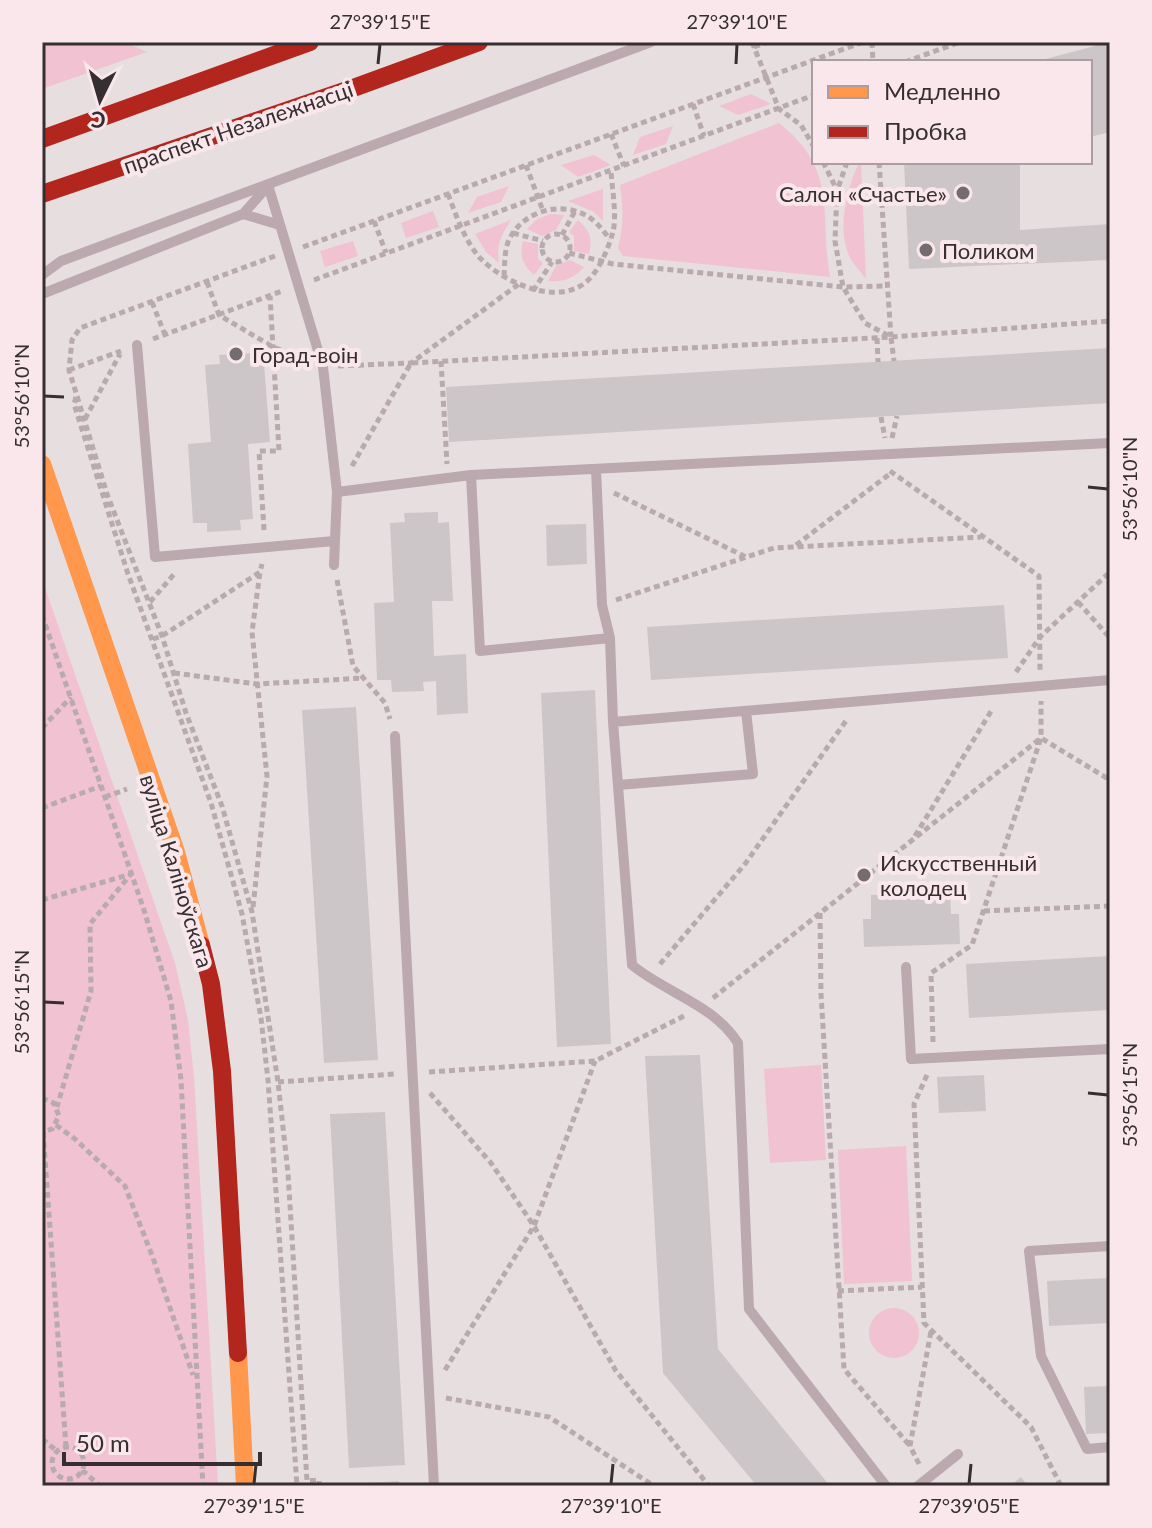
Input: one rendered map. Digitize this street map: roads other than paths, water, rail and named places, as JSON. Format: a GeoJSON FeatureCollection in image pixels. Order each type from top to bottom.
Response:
{"type":"FeatureCollection","features":[{"type":"Feature","properties":{"kind":"main road"},"geometry":{"type":"LineString","coordinates":[[42,139],[310,42]]}},
{"type":"Feature","properties":{"kind":"main road","name":"праспект Незалежнасці"},"geometry":{"type":"LineString","coordinates":[[42,194],[479,42]]}},
{"type":"Feature","properties":{"kind":"main road","name":"вуліца Каліноўскага"},"geometry":{"type":"LineString","coordinates":[[42,464],[176,852],[211,984],[222,1071],[245,1486]]}},
{"type":"Feature","properties":{"kind":"lane"},"geometry":{"type":"LineString","coordinates":[[42,275],[61,261],[651,42]]}},
{"type":"Feature","properties":{"kind":"lane"},"geometry":{"type":"LineString","coordinates":[[42,294],[243,214],[268,185]]}},
{"type":"Feature","properties":{"kind":"lane"},"geometry":{"type":"LineString","coordinates":[[268,185],[323,367],[337,492],[334,565]]}},
{"type":"Feature","properties":{"kind":"lane"},"geometry":{"type":"LineString","coordinates":[[243,214],[280,225]]}},
{"type":"Feature","properties":{"kind":"lane"},"geometry":{"type":"LineString","coordinates":[[137,345],[155,557],[334,541]]}},
{"type":"Feature","properties":{"kind":"lane"},"geometry":{"type":"LineString","coordinates":[[337,492],[471,475],[1110,443]]}},
{"type":"Feature","properties":{"kind":"lane"},"geometry":{"type":"LineString","coordinates":[[596,469],[602,605],[610,638],[613,722],[632,965],[726,1025],[738,1043],[749,1309],[886,1486]]}},
{"type":"Feature","properties":{"kind":"lane"},"geometry":{"type":"LineString","coordinates":[[471,475],[480,651],[610,638]]}},
{"type":"Feature","properties":{"kind":"lane"},"geometry":{"type":"LineString","coordinates":[[613,722],[1110,680]]}},
{"type":"Feature","properties":{"kind":"lane"},"geometry":{"type":"LineString","coordinates":[[618,785],[753,774],[746,711]]}},
{"type":"Feature","properties":{"kind":"lane"},"geometry":{"type":"LineString","coordinates":[[395,736],[434,1486]]}},
{"type":"Feature","properties":{"kind":"lane"},"geometry":{"type":"LineString","coordinates":[[906,967],[911,1059],[1110,1049]]}},
{"type":"Feature","properties":{"kind":"lane"},"geometry":{"type":"LineString","coordinates":[[1110,1246],[1029,1251],[1041,1356],[1087,1449],[1110,1447]]}},
{"type":"Feature","properties":{"kind":"lane"},"geometry":{"type":"LineString","coordinates":[[922,1483],[958,1454]]}},
{"type":"Feature","properties":{"kind":"place","name":"Салон «Счастье»"},"geometry":{"type":"Point","coordinates":[963,193]}},
{"type":"Feature","properties":{"kind":"place","name":"Поликом"},"geometry":{"type":"Point","coordinates":[926,250]}},
{"type":"Feature","properties":{"kind":"place","name":"Горад-воін"},"geometry":{"type":"Point","coordinates":[236,354]}},
{"type":"Feature","properties":{"kind":"place","name":"Искусственный колодец"},"geometry":{"type":"Point","coordinates":[864,875]}}]}
